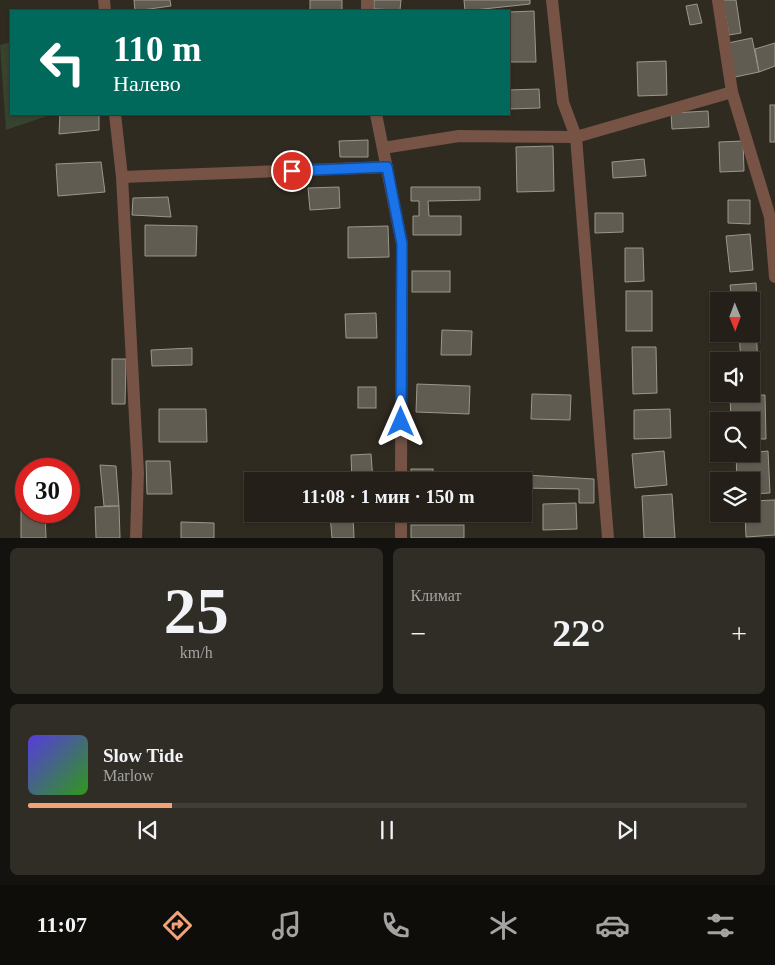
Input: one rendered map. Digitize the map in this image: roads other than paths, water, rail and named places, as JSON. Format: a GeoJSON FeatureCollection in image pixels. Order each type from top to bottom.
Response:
{"type":"FeatureCollection","features":[{"type":"Feature","properties":{"kind":"street"},"geometry":{"type":"LineString","coordinates":[[552,0],[563,102],[576,137],[608,538]]}},
{"type":"Feature","properties":{"kind":"street"},"geometry":{"type":"LineString","coordinates":[[718,0],[732,92],[772,216],[775,277]]}},
{"type":"Feature","properties":{"kind":"street"},"geometry":{"type":"LineString","coordinates":[[383,148],[459,136],[576,137],[732,92]]}},
{"type":"Feature","properties":{"kind":"street"},"geometry":{"type":"LineString","coordinates":[[116,115],[122,177],[138,474],[136,538]]}},
{"type":"Feature","properties":{"kind":"street"},"geometry":{"type":"LineString","coordinates":[[376,115],[402,244],[401,472]]}},
{"type":"Feature","properties":{"kind":"street"},"geometry":{"type":"LineString","coordinates":[[122,177],[387,167]]}},
{"type":"Feature","properties":{"kind":"street"},"geometry":{"type":"LineString","coordinates":[[401,522],[401,538]]}}]}
